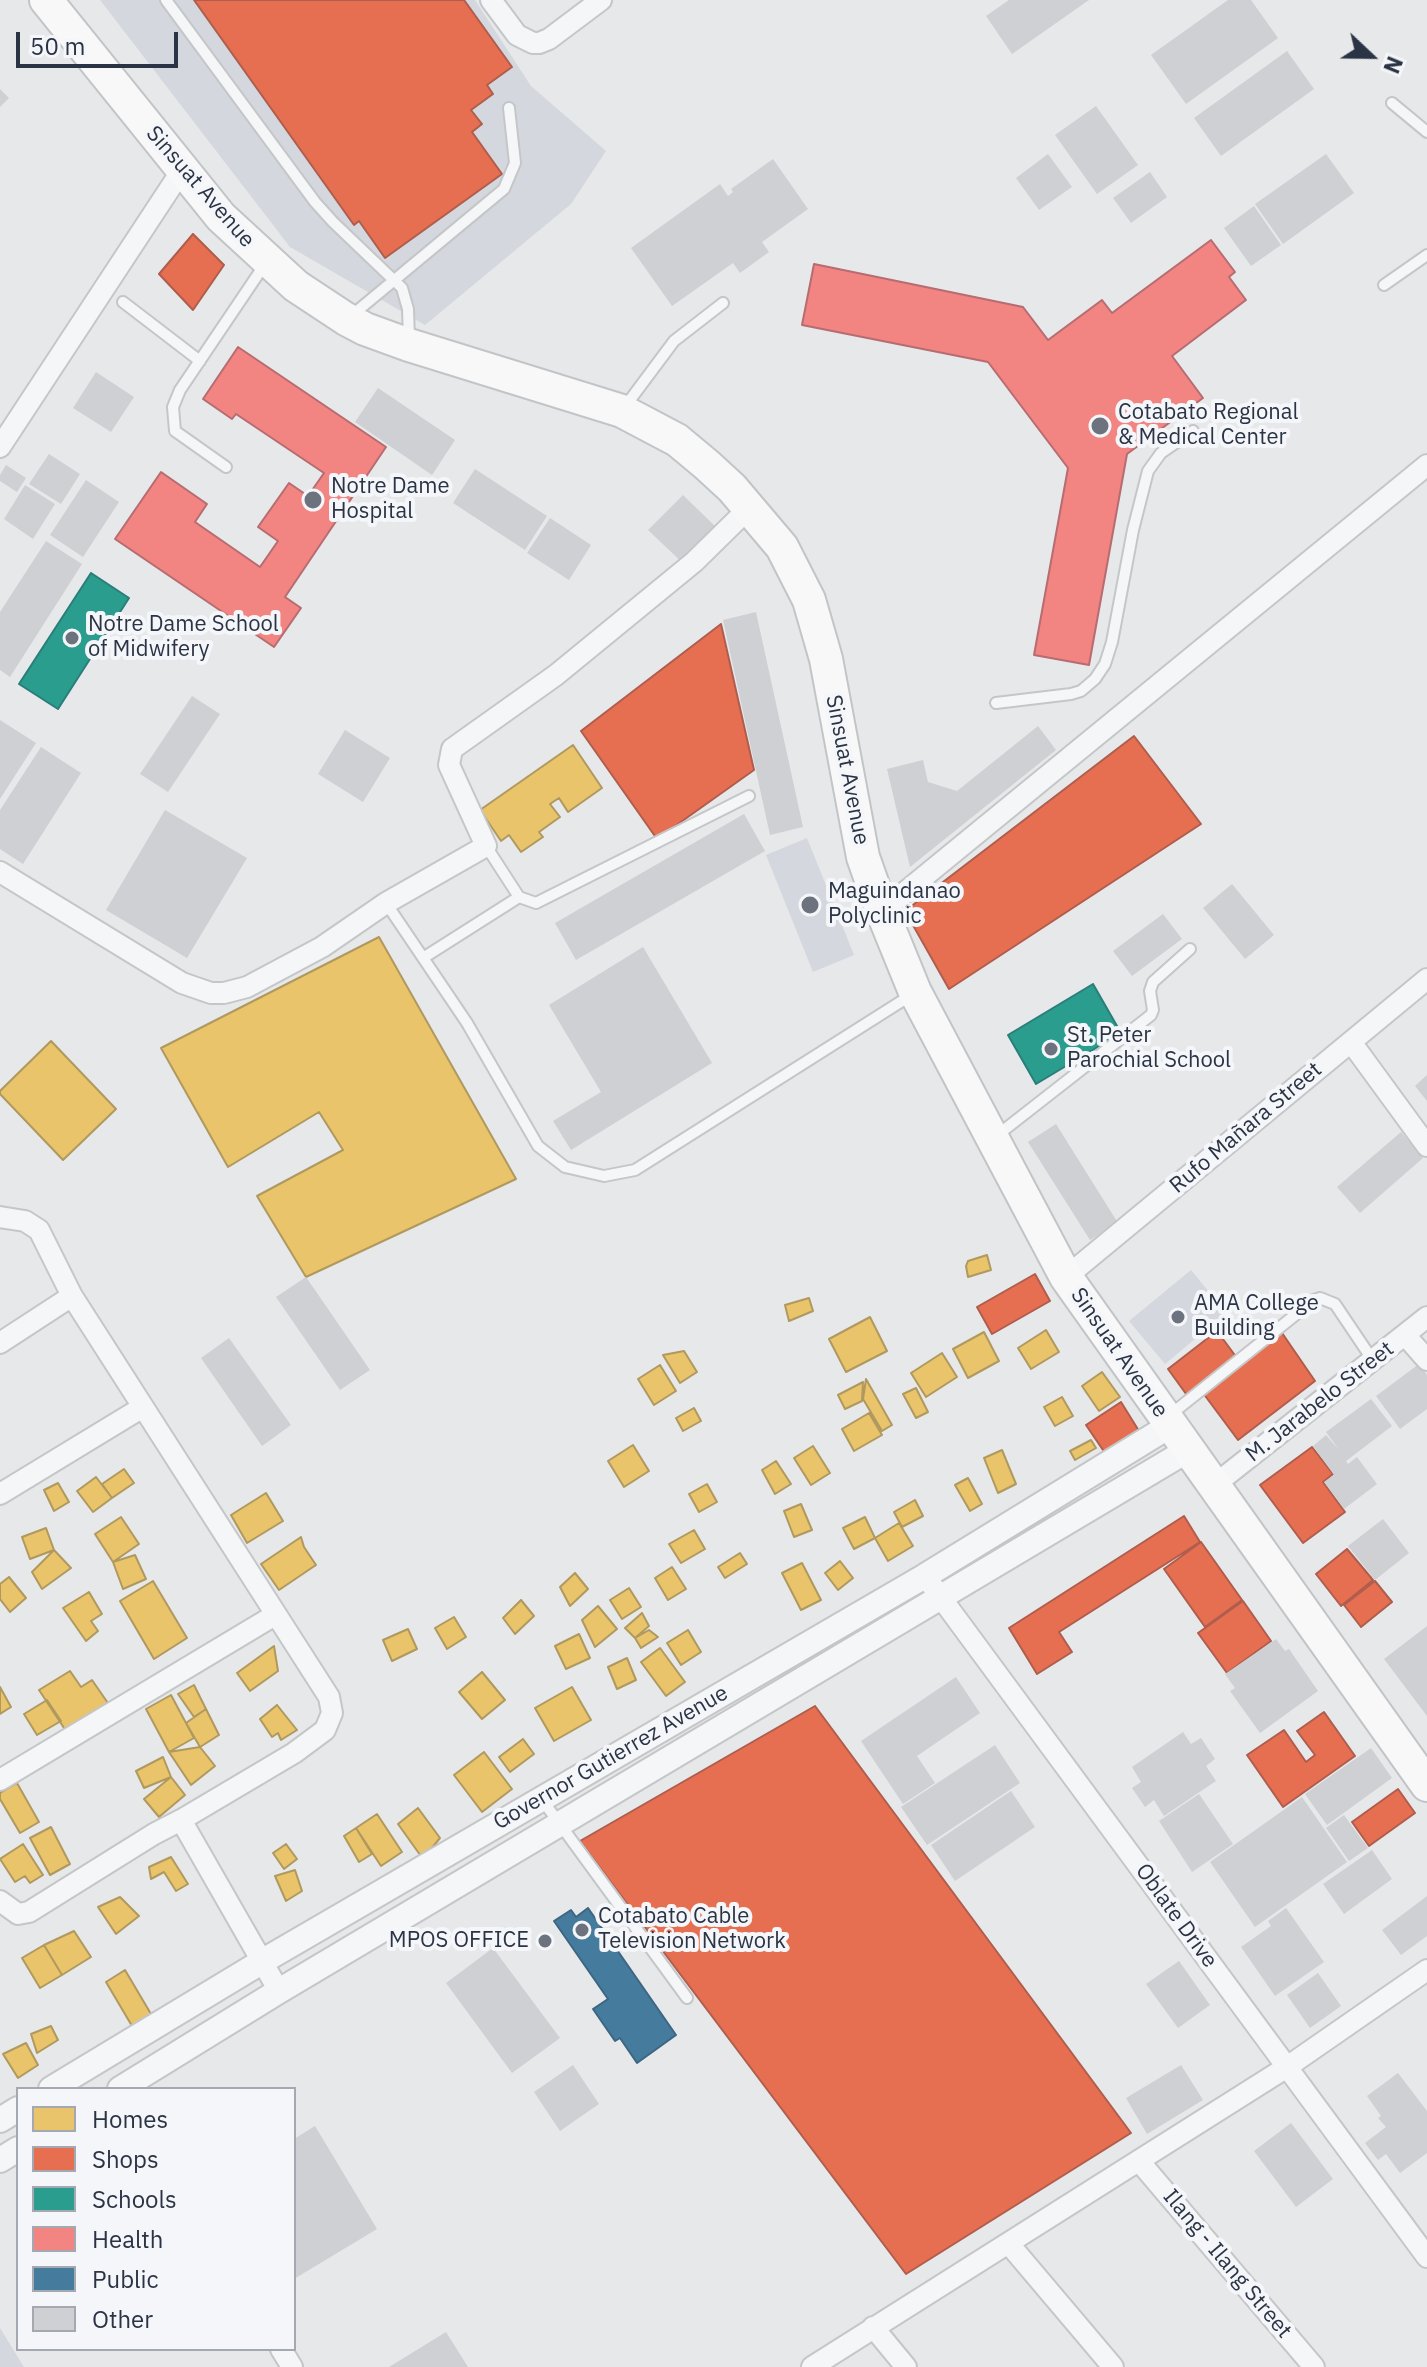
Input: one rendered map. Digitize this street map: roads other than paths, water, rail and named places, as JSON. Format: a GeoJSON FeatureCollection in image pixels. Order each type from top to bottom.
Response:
{"type":"FeatureCollection","features":[{"type":"Feature","properties":{"kind":"main road","name":"Sinsuat Avenue"},"geometry":{"type":"LineString","coordinates":[[46,0],[221,217],[296,286],[346,319],[409,345],[622,411],[677,440],[732,488],[782,547],[809,600],[826,659],[863,857],[915,992],[1066,1277],[1427,1785]]}},
{"type":"Feature","properties":{"kind":"street"},"geometry":{"type":"LineString","coordinates":[[491,0],[517,35],[533,43],[549,39],[601,0]]}},
{"type":"Feature","properties":{"kind":"street"},"geometry":{"type":"LineString","coordinates":[[0,447],[182,170]]}},
{"type":"Feature","properties":{"kind":"street"},"geometry":{"type":"LineString","coordinates":[[882,911],[1427,465]]}},
{"type":"Feature","properties":{"kind":"street"},"geometry":{"type":"LineString","coordinates":[[0,872],[182,983],[211,993],[247,987],[322,947],[386,903],[486,846],[449,765],[452,749],[556,675],[694,562],[749,508]]}},
{"type":"Feature","properties":{"kind":"street","name":"Rufo Mañara Street"},"geometry":{"type":"LineString","coordinates":[[1066,1277],[1427,979]]}},
{"type":"Feature","properties":{"kind":"street"},"geometry":{"type":"LineString","coordinates":[[1351,1042],[1427,1146]]}},
{"type":"Feature","properties":{"kind":"street"},"geometry":{"type":"LineString","coordinates":[[0,1217],[25,1221],[39,1230],[72,1296],[329,1697],[332,1713],[325,1730],[294,1753],[154,1834],[29,1912],[18,1914],[0,1901]]}},
{"type":"Feature","properties":{"kind":"street"},"geometry":{"type":"LineString","coordinates":[[0,1343],[72,1296]]}},
{"type":"Feature","properties":{"kind":"street","name":"M. Jarabelo Street"},"geometry":{"type":"LineString","coordinates":[[1213,1486],[1427,1317]]}},
{"type":"Feature","properties":{"kind":"street"},"geometry":{"type":"LineString","coordinates":[[1405,1335],[1427,1360]]}},
{"type":"Feature","properties":{"kind":"street"},"geometry":{"type":"LineString","coordinates":[[0,1494],[143,1407]]}},
{"type":"Feature","properties":{"kind":"street","name":"Governor Gutierrez Avenue"},"geometry":{"type":"LineString","coordinates":[[54,2087],[263,1961],[1175,1431]]}},
{"type":"Feature","properties":{"kind":"street","name":"Governor Gutierrez Avenue"},"geometry":{"type":"LineString","coordinates":[[126,2087],[279,1991],[940,1597],[1175,1431]]}},
{"type":"Feature","properties":{"kind":"street","name":"Oblate Drive"},"geometry":{"type":"LineString","coordinates":[[925,1576],[1427,2257]]}},
{"type":"Feature","properties":{"kind":"street"},"geometry":{"type":"LineString","coordinates":[[0,1780],[275,1615]]}},
{"type":"Feature","properties":{"kind":"street"},"geometry":{"type":"LineString","coordinates":[[181,1820],[279,1991]]}},
{"type":"Feature","properties":{"kind":"street"},"geometry":{"type":"LineString","coordinates":[[812,2367],[1287,2067],[1427,1970]]}},
{"type":"Feature","properties":{"kind":"street"},"geometry":{"type":"LineString","coordinates":[[108,2054],[124,2087]]}},
{"type":"Feature","properties":{"kind":"street","name":"Ilang - Ilang Street"},"geometry":{"type":"LineString","coordinates":[[1139,2161],[1314,2367]]}},
{"type":"Feature","properties":{"kind":"street"},"geometry":{"type":"LineString","coordinates":[[1009,2244],[1113,2367]]}},
{"type":"Feature","properties":{"kind":"street"},"geometry":{"type":"LineString","coordinates":[[873,2327],[906,2367]]}},
{"type":"Feature","properties":{"kind":"lane"},"geometry":{"type":"LineString","coordinates":[[166,0],[315,202],[394,278],[405,297],[409,345]]}},
{"type":"Feature","properties":{"kind":"lane"},"geometry":{"type":"LineString","coordinates":[[1392,103],[1427,132]]}},
{"type":"Feature","properties":{"kind":"lane"},"geometry":{"type":"LineString","coordinates":[[346,319],[504,189],[515,163],[509,108]]}},
{"type":"Feature","properties":{"kind":"lane"},"geometry":{"type":"LineString","coordinates":[[1384,285],[1427,255]]}},
{"type":"Feature","properties":{"kind":"lane"},"geometry":{"type":"LineString","coordinates":[[226,467],[175,431],[175,400],[267,261]]}},
{"type":"Feature","properties":{"kind":"lane"},"geometry":{"type":"LineString","coordinates":[[123,302],[200,361]]}},
{"type":"Feature","properties":{"kind":"lane"},"geometry":{"type":"LineString","coordinates":[[622,411],[674,341],[723,303]]}},
{"type":"Feature","properties":{"kind":"lane"},"geometry":{"type":"LineString","coordinates":[[996,703],[1071,694],[1081,691],[1095,679],[1105,664],[1112,642],[1133,530],[1148,471],[1161,453],[1193,431]]}},
{"type":"Feature","properties":{"kind":"lane"},"geometry":{"type":"LineString","coordinates":[[486,846],[519,897],[536,903],[749,796]]}},
{"type":"Feature","properties":{"kind":"lane"},"geometry":{"type":"LineString","coordinates":[[423,958],[519,897]]}},
{"type":"Feature","properties":{"kind":"lane"},"geometry":{"type":"LineString","coordinates":[[386,903],[467,1023],[538,1146],[565,1167],[604,1176],[635,1170],[915,992]]}},
{"type":"Feature","properties":{"kind":"lane"},"geometry":{"type":"LineString","coordinates":[[993,1139],[1151,1015],[1150,991],[1153,982],[1190,949]]}},
{"type":"Feature","properties":{"kind":"lane"},"geometry":{"type":"LineString","coordinates":[[1175,1431],[1314,1300],[1320,1298],[1335,1304],[1372,1359]]}},
{"type":"Feature","properties":{"kind":"lane"},"geometry":{"type":"LineString","coordinates":[[542,1799],[687,1998]]}},
{"type":"Feature","properties":{"kind":"place","name":"Cotabato Regional & Medical Center"},"geometry":{"type":"Point","coordinates":[1100,426]}},
{"type":"Feature","properties":{"kind":"place","name":"Notre Dame Hospital"},"geometry":{"type":"Point","coordinates":[313,500]}},
{"type":"Feature","properties":{"kind":"place","name":"Notre Dame School of Midwifery"},"geometry":{"type":"Point","coordinates":[72,638]}},
{"type":"Feature","properties":{"kind":"place","name":"Maguindanao Polyclinic"},"geometry":{"type":"Point","coordinates":[810,905]}},
{"type":"Feature","properties":{"kind":"place","name":"St. Peter Parochial School"},"geometry":{"type":"Point","coordinates":[1051,1049]}},
{"type":"Feature","properties":{"kind":"place","name":"AMA College Building"},"geometry":{"type":"Point","coordinates":[1178,1317]}},
{"type":"Feature","properties":{"kind":"place","name":"Cotabato Cable Television Network"},"geometry":{"type":"Point","coordinates":[582,1930]}},
{"type":"Feature","properties":{"kind":"place","name":"MPOS OFFICE"},"geometry":{"type":"Point","coordinates":[545,1941]}}]}
